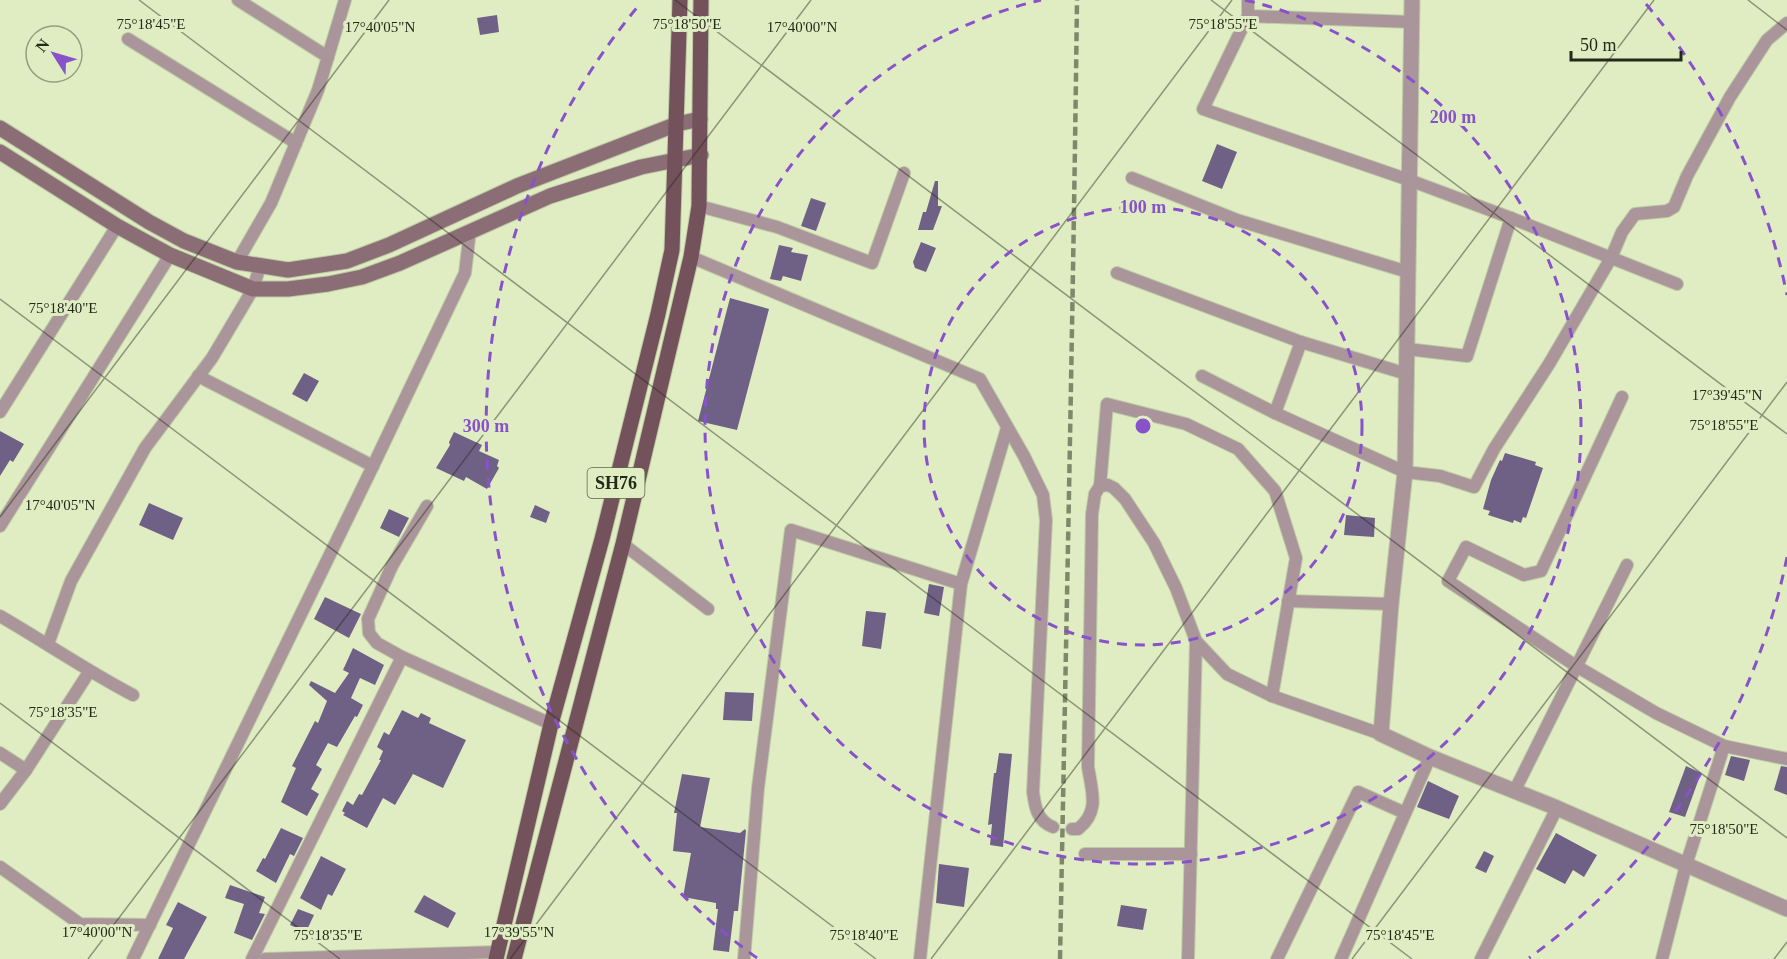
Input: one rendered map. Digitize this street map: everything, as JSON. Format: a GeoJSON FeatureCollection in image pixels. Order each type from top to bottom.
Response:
{"type":"FeatureCollection","features":[{"type":"Feature","properties":{"kind":"main road","name":"SH76"},"geometry":{"type":"LineString","coordinates":[[497,955],[551,724],[602,538],[661,304],[672,250],[680,0]]}},
{"type":"Feature","properties":{"kind":"main road","name":"SH76"},"geometry":{"type":"LineString","coordinates":[[514,959],[623,544],[691,257],[699,206],[701,155],[701,0]]}},
{"type":"Feature","properties":{"kind":"main road"},"geometry":{"type":"LineString","coordinates":[[0,129],[149,222],[184,241],[237,262],[288,270],[347,261],[388,245],[517,186],[677,124],[700,119]]}},
{"type":"Feature","properties":{"kind":"main road"},"geometry":{"type":"LineString","coordinates":[[0,152],[117,226],[170,255],[253,289],[288,289],[362,277],[400,263],[550,196],[602,178],[701,155]]}},
{"type":"Feature","properties":{"kind":"street"},"geometry":{"type":"LineString","coordinates":[[238,0],[328,57]]}},
{"type":"Feature","properties":{"kind":"street"},"geometry":{"type":"LineString","coordinates":[[237,262],[271,203],[318,90],[345,0]]}},
{"type":"Feature","properties":{"kind":"street"},"geometry":{"type":"LineString","coordinates":[[1248,0],[1248,16],[1203,109],[1409,180],[1677,284]]}},
{"type":"Feature","properties":{"kind":"street"},"geometry":{"type":"LineString","coordinates":[[1381,734],[1391,604],[1405,472],[1412,0]]}},
{"type":"Feature","properties":{"kind":"street"},"geometry":{"type":"LineString","coordinates":[[1248,16],[1412,22]]}},
{"type":"Feature","properties":{"kind":"street"},"geometry":{"type":"LineString","coordinates":[[1202,376],[1275,413],[1405,472],[1440,476],[1474,487],[1494,449],[1549,364],[1611,258],[1622,232],[1635,214],[1667,211],[1674,207],[1687,176],[1731,97],[1767,40],[1787,23]]}},
{"type":"Feature","properties":{"kind":"street"},"geometry":{"type":"LineString","coordinates":[[128,39],[296,143]]}},
{"type":"Feature","properties":{"kind":"street"},"geometry":{"type":"LineString","coordinates":[[699,206],[777,227],[872,263],[904,173]]}},
{"type":"Feature","properties":{"kind":"street"},"geometry":{"type":"LineString","coordinates":[[1132,177],[1237,220],[1408,272]]}},
{"type":"Feature","properties":{"kind":"street"},"geometry":{"type":"LineString","coordinates":[[1407,349],[1467,356],[1511,218]]}},
{"type":"Feature","properties":{"kind":"street"},"geometry":{"type":"LineString","coordinates":[[0,412],[117,226]]}},
{"type":"Feature","properties":{"kind":"street"},"geometry":{"type":"LineString","coordinates":[[133,959],[465,273],[470,231]]}},
{"type":"Feature","properties":{"kind":"street"},"geometry":{"type":"LineString","coordinates":[[0,526],[170,255]]}},
{"type":"Feature","properties":{"kind":"street"},"geometry":{"type":"LineString","coordinates":[[691,257],[980,379],[1024,456],[1043,495],[1046,520],[1033,792],[1035,808],[1042,821],[1053,827]]}},
{"type":"Feature","properties":{"kind":"street"},"geometry":{"type":"LineString","coordinates":[[48,644],[71,581],[145,448],[212,358],[253,289],[260,266]]}},
{"type":"Feature","properties":{"kind":"street"},"geometry":{"type":"LineString","coordinates":[[1117,273],[1301,342],[1407,374]]}},
{"type":"Feature","properties":{"kind":"street"},"geometry":{"type":"LineString","coordinates":[[1275,413],[1301,342]]}},
{"type":"Feature","properties":{"kind":"street"},"geometry":{"type":"LineString","coordinates":[[198,376],[373,466]]}},
{"type":"Feature","properties":{"kind":"street"},"geometry":{"type":"LineString","coordinates":[[1622,397],[1541,571],[1524,575],[1466,547],[1448,581],[1576,666],[1656,713],[1724,746],[1787,759]]}},
{"type":"Feature","properties":{"kind":"street"},"geometry":{"type":"LineString","coordinates":[[1072,829],[1078,829],[1087,822],[1092,814],[1088,767],[1092,514],[1095,494],[1100,486],[1107,404],[1186,424],[1238,450],[1275,491],[1296,558],[1272,696]]}},
{"type":"Feature","properties":{"kind":"street"},"geometry":{"type":"LineString","coordinates":[[920,959],[961,584],[1007,428]]}},
{"type":"Feature","properties":{"kind":"street"},"geometry":{"type":"LineString","coordinates":[[1100,486],[1108,485],[1114,488],[1125,499],[1154,543],[1176,588],[1196,641],[1188,959]]}},
{"type":"Feature","properties":{"kind":"street"},"geometry":{"type":"LineString","coordinates":[[427,506],[392,566],[368,620],[369,633],[377,643],[402,657],[551,724]]}},
{"type":"Feature","properties":{"kind":"street"},"geometry":{"type":"LineString","coordinates":[[744,959],[758,788],[791,530],[961,584]]}},
{"type":"Feature","properties":{"kind":"street"},"geometry":{"type":"LineString","coordinates":[[623,544],[708,609]]}},
{"type":"Feature","properties":{"kind":"street"},"geometry":{"type":"LineString","coordinates":[[1514,792],[1627,565]]}},
{"type":"Feature","properties":{"kind":"street"},"geometry":{"type":"LineString","coordinates":[[1288,601],[1391,604]]}},
{"type":"Feature","properties":{"kind":"street"},"geometry":{"type":"LineString","coordinates":[[0,616],[48,644],[89,672],[133,695]]}},
{"type":"Feature","properties":{"kind":"street"},"geometry":{"type":"LineString","coordinates":[[1196,641],[1227,674],[1272,696],[1381,734],[1787,909]]}},
{"type":"Feature","properties":{"kind":"street"},"geometry":{"type":"LineString","coordinates":[[252,959],[402,657]]}},
{"type":"Feature","properties":{"kind":"street"},"geometry":{"type":"LineString","coordinates":[[0,804],[26,770],[89,672]]}},
{"type":"Feature","properties":{"kind":"street"},"geometry":{"type":"LineString","coordinates":[[1662,959],[1686,865],[1724,746]]}},
{"type":"Feature","properties":{"kind":"street"},"geometry":{"type":"LineString","coordinates":[[0,753],[26,770]]}},
{"type":"Feature","properties":{"kind":"street"},"geometry":{"type":"LineString","coordinates":[[1341,959],[1430,757]]}},
{"type":"Feature","properties":{"kind":"street"},"geometry":{"type":"LineString","coordinates":[[1277,959],[1358,792],[1405,813]]}},
{"type":"Feature","properties":{"kind":"street"},"geometry":{"type":"LineString","coordinates":[[1481,959],[1557,808]]}},
{"type":"Feature","properties":{"kind":"street"},"geometry":{"type":"LineString","coordinates":[[1085,854],[1191,854]]}},
{"type":"Feature","properties":{"kind":"street"},"geometry":{"type":"LineString","coordinates":[[0,867],[80,924],[150,925]]}},
{"type":"Feature","properties":{"kind":"street"},"geometry":{"type":"LineString","coordinates":[[266,959],[497,955]]}},
{"type":"Feature","properties":{"kind":"building"},"geometry":{"type":"Polygon","coordinates":[[[497,15],[499,32],[480,35],[477,18],[497,15]]]}},
{"type":"Feature","properties":{"kind":"building"},"geometry":{"type":"Polygon","coordinates":[[[1217,144],[1237,152],[1222,189],[1202,181],[1217,144]]]}},
{"type":"Feature","properties":{"kind":"building"},"geometry":{"type":"Polygon","coordinates":[[[935,181],[938,181],[938,206],[942,206],[933,230],[918,230],[923,212],[926,212],[935,181]]]}},
{"type":"Feature","properties":{"kind":"building"},"geometry":{"type":"Polygon","coordinates":[[[811,198],[826,203],[816,231],[801,226],[811,198]]]}},
{"type":"Feature","properties":{"kind":"building"},"geometry":{"type":"Polygon","coordinates":[[[921,242],[936,248],[926,272],[915,268],[913,262],[921,242]]]}},
{"type":"Feature","properties":{"kind":"building"},"geometry":{"type":"Polygon","coordinates":[[[779,245],[793,248],[791,252],[808,255],[801,281],[783,276],[781,281],[770,279],[779,245]]]}},
{"type":"Feature","properties":{"kind":"building"},"geometry":{"type":"Polygon","coordinates":[[[730,298],[769,309],[737,430],[698,421],[730,298]]]}},
{"type":"Feature","properties":{"kind":"building"},"geometry":{"type":"Polygon","coordinates":[[[304,373],[319,381],[307,402],[292,394],[304,373]]]}},
{"type":"Feature","properties":{"kind":"building"},"geometry":{"type":"Polygon","coordinates":[[[0,431],[24,444],[13,462],[10,460],[0,476],[0,431]]]}},
{"type":"Feature","properties":{"kind":"building"},"geometry":{"type":"Polygon","coordinates":[[[454,432],[482,445],[479,451],[499,460],[497,466],[499,468],[487,489],[466,477],[464,481],[436,468],[450,445],[449,442],[454,432]]]}},
{"type":"Feature","properties":{"kind":"building"},"geometry":{"type":"Polygon","coordinates":[[[1505,453],[1536,462],[1535,465],[1543,468],[1526,518],[1523,517],[1521,523],[1514,520],[1513,523],[1488,515],[1490,511],[1483,509],[1491,480],[1505,453]]]}},
{"type":"Feature","properties":{"kind":"building"},"geometry":{"type":"Polygon","coordinates":[[[149,503],[183,518],[173,540],[139,525],[149,503]]]}},
{"type":"Feature","properties":{"kind":"building"},"geometry":{"type":"Polygon","coordinates":[[[535,505],[550,512],[546,523],[530,517],[535,505]]]}},
{"type":"Feature","properties":{"kind":"building"},"geometry":{"type":"Polygon","coordinates":[[[389,509],[409,518],[399,537],[380,528],[389,509]]]}},
{"type":"Feature","properties":{"kind":"building"},"geometry":{"type":"Polygon","coordinates":[[[1346,515],[1375,518],[1374,537],[1344,535],[1346,515]]]}},
{"type":"Feature","properties":{"kind":"building"},"geometry":{"type":"Polygon","coordinates":[[[929,584],[944,587],[939,616],[924,613],[929,584]]]}},
{"type":"Feature","properties":{"kind":"building"},"geometry":{"type":"Polygon","coordinates":[[[325,597],[361,614],[349,638],[314,619],[325,597]]]}},
{"type":"Feature","properties":{"kind":"building"},"geometry":{"type":"Polygon","coordinates":[[[866,611],[886,613],[881,649],[862,646],[866,611]]]}},
{"type":"Feature","properties":{"kind":"building"},"geometry":{"type":"Polygon","coordinates":[[[353,648],[384,665],[375,685],[360,678],[351,698],[363,705],[337,747],[328,743],[316,765],[322,769],[311,789],[319,794],[307,816],[281,802],[296,768],[292,766],[315,721],[318,723],[327,701],[309,685],[311,681],[335,693],[349,673],[343,670],[353,648]]]}},
{"type":"Feature","properties":{"kind":"building"},"geometry":{"type":"Polygon","coordinates":[[[725,692],[754,693],[752,721],[723,720],[725,692]]]}},
{"type":"Feature","properties":{"kind":"building"},"geometry":{"type":"Polygon","coordinates":[[[402,710],[418,718],[421,713],[431,718],[429,723],[466,740],[443,788],[413,774],[395,805],[383,798],[367,828],[343,815],[345,813],[342,811],[347,801],[353,805],[359,794],[362,795],[381,760],[379,760],[383,751],[377,747],[384,732],[389,735],[402,710]]]}},
{"type":"Feature","properties":{"kind":"building"},"geometry":{"type":"Polygon","coordinates":[[[999,753],[1012,754],[1003,847],[990,845],[992,824],[988,825],[994,773],[996,773],[999,753]]]}},
{"type":"Feature","properties":{"kind":"building"},"geometry":{"type":"Polygon","coordinates":[[[1731,756],[1750,760],[1744,781],[1725,775],[1731,756]]]}},
{"type":"Feature","properties":{"kind":"building"},"geometry":{"type":"Polygon","coordinates":[[[1686,766],[1701,773],[1685,817],[1669,812],[1686,766]]]}},
{"type":"Feature","properties":{"kind":"building"},"geometry":{"type":"Polygon","coordinates":[[[1781,766],[1787,767],[1787,795],[1774,790],[1781,766]]]}},
{"type":"Feature","properties":{"kind":"building"},"geometry":{"type":"Polygon","coordinates":[[[682,774],[710,778],[700,827],[740,833],[745,829],[746,831],[738,911],[734,911],[729,952],[713,950],[718,909],[716,909],[716,903],[683,897],[691,853],[673,851],[677,813],[674,813],[682,774]]]}},
{"type":"Feature","properties":{"kind":"building"},"geometry":{"type":"Polygon","coordinates":[[[1428,781],[1459,796],[1449,819],[1417,807],[1428,781]]]}},
{"type":"Feature","properties":{"kind":"building"},"geometry":{"type":"Polygon","coordinates":[[[281,828],[303,838],[294,856],[290,854],[276,883],[256,871],[281,828]]]}},
{"type":"Feature","properties":{"kind":"building"},"geometry":{"type":"Polygon","coordinates":[[[1556,833],[1597,855],[1584,877],[1573,870],[1565,884],[1536,869],[1556,833]]]}},
{"type":"Feature","properties":{"kind":"building"},"geometry":{"type":"Polygon","coordinates":[[[1484,851],[1494,856],[1486,873],[1475,868],[1484,851]]]}},
{"type":"Feature","properties":{"kind":"building"},"geometry":{"type":"Polygon","coordinates":[[[321,856],[346,869],[332,896],[328,894],[321,910],[300,898],[321,856]]]}},
{"type":"Feature","properties":{"kind":"building"},"geometry":{"type":"Polygon","coordinates":[[[939,864],[969,868],[964,907],[936,903],[939,864]]]}},
{"type":"Feature","properties":{"kind":"building"},"geometry":{"type":"Polygon","coordinates":[[[230,885],[265,897],[259,913],[265,914],[252,940],[234,933],[244,904],[225,898],[230,885]]]}},
{"type":"Feature","properties":{"kind":"building"},"geometry":{"type":"Polygon","coordinates":[[[424,895],[456,913],[448,928],[414,912],[424,895]]]}},
{"type":"Feature","properties":{"kind":"building"},"geometry":{"type":"Polygon","coordinates":[[[178,902],[207,917],[184,959],[158,959],[173,928],[166,925],[178,902]]]}},
{"type":"Feature","properties":{"kind":"building"},"geometry":{"type":"Polygon","coordinates":[[[1121,905],[1147,909],[1143,930],[1117,926],[1121,905]]]}},
{"type":"Feature","properties":{"kind":"building"},"geometry":{"type":"Polygon","coordinates":[[[298,909],[314,915],[306,932],[290,925],[298,909]]]}},
{"type":"Feature","properties":{"kind":"railway"},"geometry":{"type":"LineString","coordinates":[[1060,959],[1077,0]]}}]}
